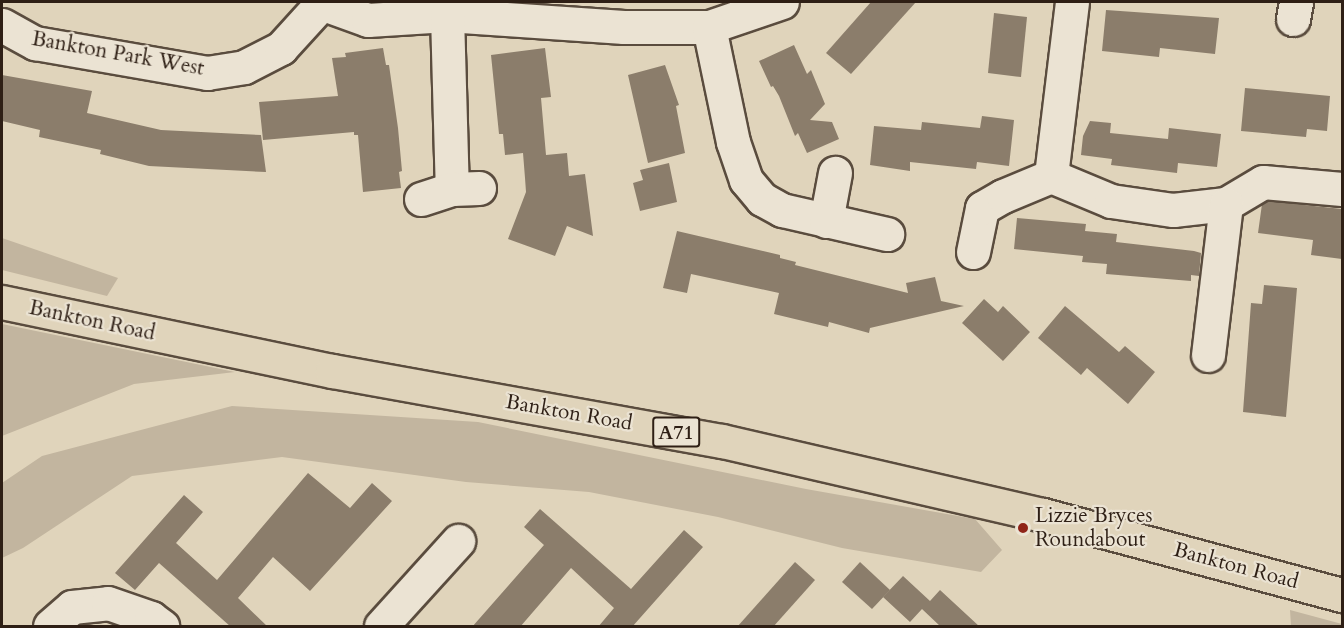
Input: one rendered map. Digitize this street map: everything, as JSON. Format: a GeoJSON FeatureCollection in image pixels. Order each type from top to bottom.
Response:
{"type":"FeatureCollection","features":[{"type":"Feature","properties":{"kind":"main road","name":"Bankton Road"},"geometry":{"type":"LineString","coordinates":[[2,302],[332,371],[722,441],[1043,515],[1342,595]]}},
{"type":"Feature","properties":{"kind":"street","name":"Bankton Park West"},"geometry":{"type":"LineString","coordinates":[[2,25],[35,43],[207,73],[244,67],[281,48],[320,3],[368,20],[447,15],[624,27],[709,27],[782,2]]}},
{"type":"Feature","properties":{"kind":"street"},"geometry":{"type":"LineString","coordinates":[[1051,176],[1072,2]]}},
{"type":"Feature","properties":{"kind":"street"},"geometry":{"type":"LineString","coordinates":[[421,199],[466,189],[447,15]]}},
{"type":"Feature","properties":{"kind":"street"},"geometry":{"type":"LineString","coordinates":[[709,27],[733,142],[746,180],[762,199],[782,210],[887,234]]}},
{"type":"Feature","properties":{"kind":"street"},"geometry":{"type":"LineString","coordinates":[[826,221],[835,172]]}},
{"type":"Feature","properties":{"kind":"street"},"geometry":{"type":"LineString","coordinates":[[974,252],[982,208],[1003,196],[1051,176],[1111,201],[1173,210],[1226,204],[1263,182],[1342,189]]}},
{"type":"Feature","properties":{"kind":"street"},"geometry":{"type":"LineString","coordinates":[[1208,355],[1226,204]]}},
{"type":"Feature","properties":{"kind":"street"},"geometry":{"type":"LineString","coordinates":[[381,627],[458,542]]}},
{"type":"Feature","properties":{"kind":"street"},"geometry":{"type":"LineString","coordinates":[[50,627],[72,607],[108,603],[151,618],[162,627]]}},
{"type":"Feature","properties":{"kind":"shaded area"},"geometry":{"type":"Polygon","coordinates":[[[2,238],[118,278],[107,296],[2,270],[2,238]]]}},
{"type":"Feature","properties":{"kind":"shaded area"},"geometry":{"type":"Polygon","coordinates":[[[2,324],[235,372],[134,384],[2,436],[2,324]]]}},
{"type":"Feature","properties":{"kind":"shaded area"},"geometry":{"type":"Polygon","coordinates":[[[232,406],[478,422],[806,489],[975,519],[1002,550],[981,572],[842,548],[718,517],[589,492],[466,482],[282,457],[132,476],[23,548],[2,558],[2,483],[42,456],[232,406]]]}},
{"type":"Feature","properties":{"kind":"shaded area"},"geometry":{"type":"Polygon","coordinates":[[[1290,610],[1342,624],[1342,626],[1291,626],[1290,610]]]}},
{"type":"Feature","properties":{"kind":"building"},"geometry":{"type":"Polygon","coordinates":[[[871,2],[916,2],[851,74],[826,53],[871,2]]]}},
{"type":"Feature","properties":{"kind":"building"},"geometry":{"type":"Polygon","coordinates":[[[1106,10],[1219,18],[1215,54],[1160,48],[1159,57],[1102,51],[1106,10]]]}},
{"type":"Feature","properties":{"kind":"building"},"geometry":{"type":"Polygon","coordinates":[[[994,13],[1027,17],[1021,77],[988,73],[994,13]]]}},
{"type":"Feature","properties":{"kind":"building"},"geometry":{"type":"Polygon","coordinates":[[[794,45],[807,74],[811,70],[825,104],[810,120],[832,122],[839,139],[807,153],[798,133],[795,136],[779,96],[773,86],[771,87],[759,61],[794,45]]]}},
{"type":"Feature","properties":{"kind":"building"},"geometry":{"type":"Polygon","coordinates":[[[383,48],[386,65],[389,65],[398,128],[402,171],[399,172],[401,188],[363,192],[358,135],[354,135],[354,132],[263,140],[259,102],[338,96],[332,58],[346,57],[345,53],[383,48]]]}},
{"type":"Feature","properties":{"kind":"building"},"geometry":{"type":"Polygon","coordinates":[[[545,48],[551,97],[541,98],[546,155],[567,153],[569,176],[585,174],[593,236],[567,226],[555,256],[508,239],[526,192],[523,153],[505,155],[503,134],[499,134],[491,55],[545,48]]]}},
{"type":"Feature","properties":{"kind":"building"},"geometry":{"type":"Polygon","coordinates":[[[665,65],[679,105],[676,106],[685,153],[648,163],[628,75],[665,65]]]}},
{"type":"Feature","properties":{"kind":"building"},"geometry":{"type":"Polygon","coordinates":[[[2,75],[92,91],[87,113],[161,130],[261,135],[266,172],[149,166],[100,154],[101,150],[39,137],[40,130],[2,121],[2,75]]]}},
{"type":"Feature","properties":{"kind":"building"},"geometry":{"type":"Polygon","coordinates":[[[1245,88],[1330,96],[1327,131],[1307,129],[1306,137],[1241,131],[1245,88]]]}},
{"type":"Feature","properties":{"kind":"building"},"geometry":{"type":"Polygon","coordinates":[[[982,116],[1014,120],[1009,166],[977,162],[976,169],[910,162],[910,171],[870,165],[874,126],[921,130],[922,122],[980,128],[982,116]]]}},
{"type":"Feature","properties":{"kind":"building"},"geometry":{"type":"Polygon","coordinates":[[[1090,121],[1111,123],[1110,133],[1168,139],[1169,128],[1221,134],[1217,167],[1178,163],[1177,173],[1111,165],[1112,159],[1081,155],[1083,136],[1090,121]]]}},
{"type":"Feature","properties":{"kind":"building"},"geometry":{"type":"Polygon","coordinates":[[[669,163],[677,202],[640,211],[633,183],[643,180],[640,170],[669,163]]]}},
{"type":"Feature","properties":{"kind":"building"},"geometry":{"type":"Polygon","coordinates":[[[1267,201],[1342,209],[1342,259],[1311,255],[1313,240],[1258,233],[1262,204],[1267,201]]]}},
{"type":"Feature","properties":{"kind":"building"},"geometry":{"type":"Polygon","coordinates":[[[1017,218],[1086,224],[1085,231],[1117,234],[1116,242],[1201,253],[1199,276],[1191,275],[1191,281],[1106,274],[1107,264],[1082,262],[1083,256],[1014,249],[1017,218]]]}},
{"type":"Feature","properties":{"kind":"building"},"geometry":{"type":"Polygon","coordinates":[[[677,231],[780,255],[780,258],[796,262],[795,265],[908,293],[906,283],[935,277],[941,301],[964,306],[870,328],[869,333],[829,322],[828,327],[774,314],[779,293],[691,274],[687,293],[663,288],[677,231]]]}},
{"type":"Feature","properties":{"kind":"building"},"geometry":{"type":"Polygon","coordinates":[[[1264,285],[1297,288],[1286,417],[1243,412],[1251,303],[1262,304],[1264,285]]]}},
{"type":"Feature","properties":{"kind":"building"},"geometry":{"type":"Polygon","coordinates":[[[984,299],[998,312],[1003,306],[1030,332],[1003,361],[962,323],[984,299]]]}},
{"type":"Feature","properties":{"kind":"building"},"geometry":{"type":"Polygon","coordinates":[[[1065,306],[1119,352],[1125,346],[1155,372],[1128,404],[1087,368],[1081,375],[1038,338],[1065,306]]]}},
{"type":"Feature","properties":{"kind":"building"},"geometry":{"type":"Polygon","coordinates":[[[308,473],[350,508],[372,483],[392,501],[310,591],[273,557],[238,598],[268,627],[231,627],[159,563],[135,590],[115,573],[184,495],[203,512],[176,543],[217,580],[308,473]]]}},
{"type":"Feature","properties":{"kind":"building"},"geometry":{"type":"Polygon","coordinates":[[[540,509],[631,589],[684,530],[703,547],[632,627],[598,627],[614,608],[571,568],[520,627],[472,627],[544,545],[524,527],[540,509]]]}},
{"type":"Feature","properties":{"kind":"building"},"geometry":{"type":"Polygon","coordinates":[[[795,562],[815,580],[773,627],[737,627],[795,562]]]}},
{"type":"Feature","properties":{"kind":"building"},"geometry":{"type":"Polygon","coordinates":[[[860,562],[890,590],[872,609],[842,582],[860,562]]]}},
{"type":"Feature","properties":{"kind":"building"},"geometry":{"type":"Polygon","coordinates":[[[903,576],[930,601],[940,590],[980,627],[941,627],[922,609],[910,622],[883,597],[903,576]]]}},
{"type":"Feature","properties":{"kind":"place","name":"Lizzie Bryces Roundabout"},"geometry":{"type":"Point","coordinates":[1023,528]}}]}
